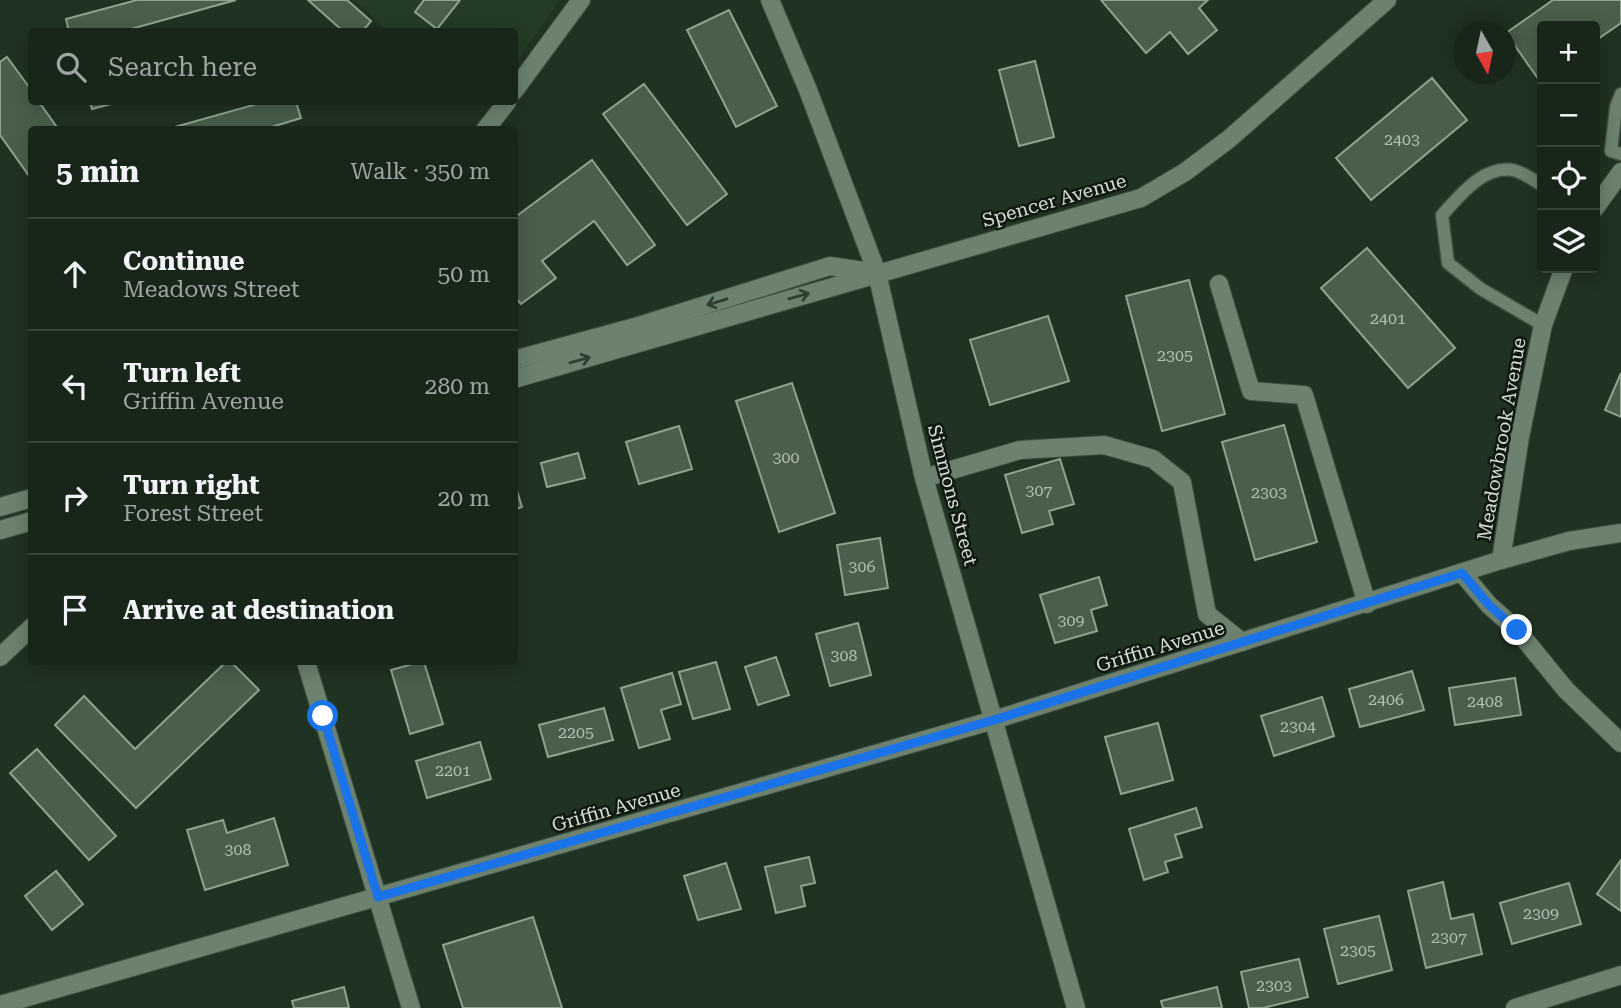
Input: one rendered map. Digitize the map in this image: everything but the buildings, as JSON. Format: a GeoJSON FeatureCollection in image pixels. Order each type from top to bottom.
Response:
{"type":"FeatureCollection","features":[{"type":"Feature","properties":{"kind":"street"},"geometry":{"type":"LineString","coordinates":[[518,86],[581,0]]}},
{"type":"Feature","properties":{"kind":"street","name":"Simmons Street"},"geometry":{"type":"LineString","coordinates":[[770,0],[808,90],[877,274],[924,478],[1076,1008]]}},
{"type":"Feature","properties":{"kind":"street","name":"Spencer Avenue"},"geometry":{"type":"LineString","coordinates":[[518,378],[1141,198],[1185,172],[1229,139],[1387,0]]}},
{"type":"Feature","properties":{"kind":"street"},"geometry":{"type":"LineString","coordinates":[[488,126],[505,105]]}},
{"type":"Feature","properties":{"kind":"street"},"geometry":{"type":"LineString","coordinates":[[1600,201],[1621,172]]}},
{"type":"Feature","properties":{"kind":"street","name":"Spencer Avenue"},"geometry":{"type":"LineString","coordinates":[[518,358],[635,327],[831,266],[877,274]]}},
{"type":"Feature","properties":{"kind":"street","name":"Meadowbrook Avenue"},"geometry":{"type":"LineString","coordinates":[[1501,560],[1520,437],[1543,325],[1562,273]]}},
{"type":"Feature","properties":{"kind":"street"},"geometry":{"type":"LineString","coordinates":[[1219,284],[1251,391],[1304,395],[1367,604]]}},
{"type":"Feature","properties":{"kind":"street","name":"Griffin Avenue"},"geometry":{"type":"LineString","coordinates":[[924,478],[1020,450],[1104,445],[1153,459],[1182,482],[1207,614],[1242,642]]}},
{"type":"Feature","properties":{"kind":"street"},"geometry":{"type":"LineString","coordinates":[[0,507],[28,499]]}},
{"type":"Feature","properties":{"kind":"street"},"geometry":{"type":"LineString","coordinates":[[0,530],[28,522]]}},
{"type":"Feature","properties":{"kind":"street","name":"Griffin Avenue"},"geometry":{"type":"LineString","coordinates":[[0,1005],[994,720],[1501,560],[1569,541],[1621,533]]}},
{"type":"Feature","properties":{"kind":"street"},"geometry":{"type":"LineString","coordinates":[[1462,573],[1489,605],[1517,630],[1566,690],[1621,743]]}},
{"type":"Feature","properties":{"kind":"street"},"geometry":{"type":"LineString","coordinates":[[0,657],[28,631]]}},
{"type":"Feature","properties":{"kind":"street"},"geometry":{"type":"LineString","coordinates":[[307,665],[411,1008]]}},
{"type":"Feature","properties":{"kind":"street"},"geometry":{"type":"LineString","coordinates":[[1515,1008],[1621,975]]}},
{"type":"Feature","properties":{"kind":"lane"},"geometry":{"type":"LineString","coordinates":[[1621,94],[1614,118],[1611,151],[1621,154]]}},
{"type":"Feature","properties":{"kind":"lane","name":"Meadowbrook Avenue"},"geometry":{"type":"LineString","coordinates":[[1537,182],[1513,170],[1486,173],[1442,215],[1448,263],[1481,289],[1543,325]]}},
{"type":"Feature","properties":{"kind":"shaded area"},"geometry":{"type":"Polygon","coordinates":[[[355,0],[560,0],[518,59],[518,28],[385,28],[355,0]]]}},
{"type":"Feature","properties":{"kind":"route"},"geometry":{"type":"LineString","coordinates":[[323,716],[378,897],[994,720],[1462,573],[1489,605],[1517,630]]}}]}
